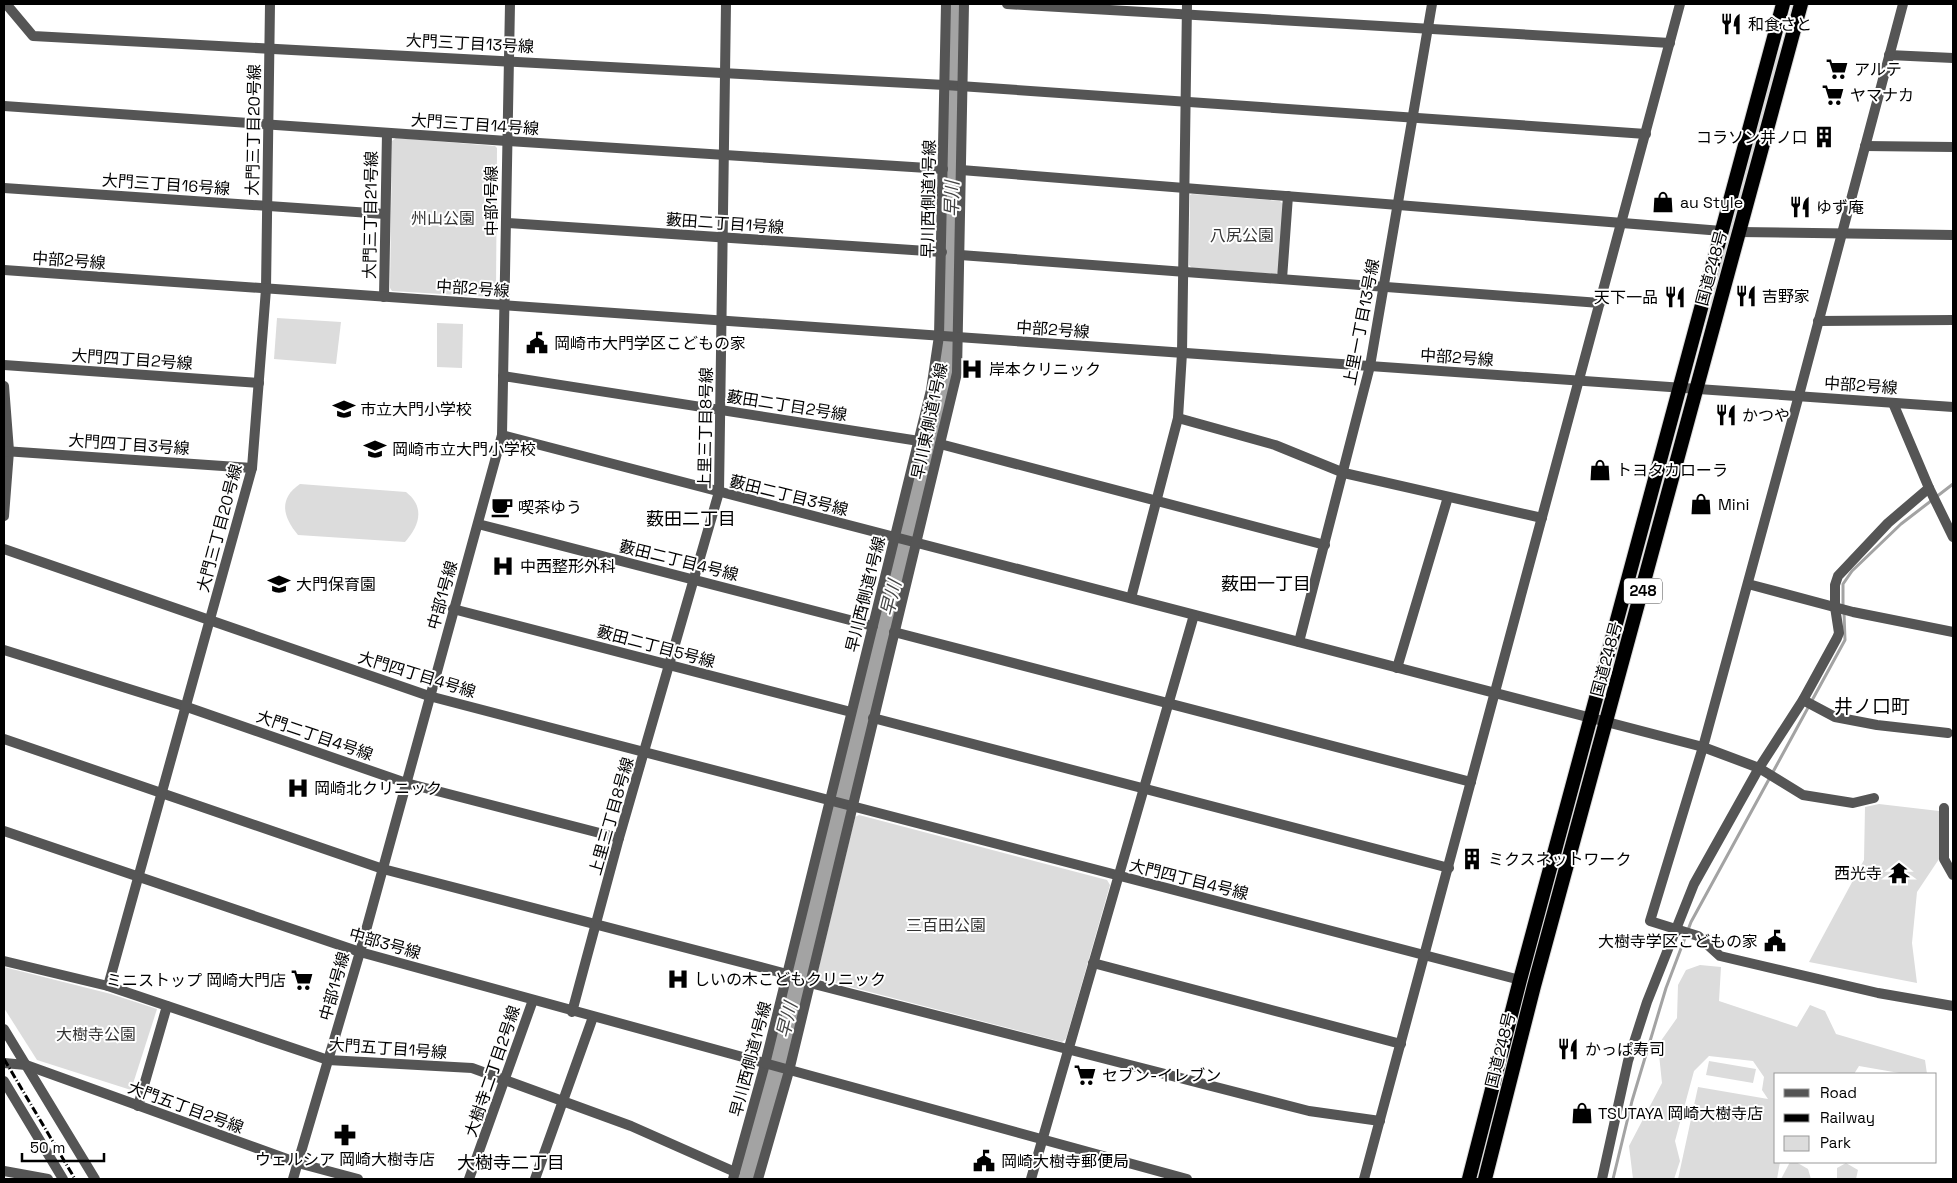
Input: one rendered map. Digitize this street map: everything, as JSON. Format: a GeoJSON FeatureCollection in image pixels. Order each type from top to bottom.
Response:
{"type":"FeatureCollection","features":[{"type":"Feature","properties":{"kind":"highway","name":"国道248号"},"geometry":{"type":"LineString","coordinates":[[1469,1179],[1520,980],[1783,4]]}},
{"type":"Feature","properties":{"kind":"highway","name":"国道248号"},"geometry":{"type":"LineString","coordinates":[[1485,1179],[1534,986],[1608,721],[1801,4]]}},
{"type":"Feature","properties":{"kind":"street","name":"大門三丁目20号線"},"geometry":{"type":"LineString","coordinates":[[108,986],[140,878],[252,468],[266,289],[270,4]]}},
{"type":"Feature","properties":{"kind":"street","name":"中部1号線"},"geometry":{"type":"LineString","coordinates":[[293,1179],[360,952],[502,436],[510,4]]}},
{"type":"Feature","properties":{"kind":"street","name":"上里三丁目8号線"},"geometry":{"type":"LineString","coordinates":[[572,1012],[619,838],[719,492],[726,4]]}},
{"type":"Feature","properties":{"kind":"street","name":"早川西側道1号線"},"geometry":{"type":"LineString","coordinates":[[734,1176],[765,1064],[931,390],[939,336],[946,4]]}},
{"type":"Feature","properties":{"kind":"street","name":"早川東側道1号線"},"geometry":{"type":"LineString","coordinates":[[894,632],[957,374],[964,4]]}},
{"type":"Feature","properties":{"kind":"street"},"geometry":{"type":"LineString","coordinates":[[1007,4],[1186,9],[1428,29],[1670,43]]}},
{"type":"Feature","properties":{"kind":"street","name":"上里一丁目13号線"},"geometry":{"type":"LineString","coordinates":[[1299,642],[1370,366],[1432,4]]}},
{"type":"Feature","properties":{"kind":"street"},"geometry":{"type":"LineString","coordinates":[[1364,1179],[1680,4]]}},
{"type":"Feature","properties":{"kind":"street"},"geometry":{"type":"LineString","coordinates":[[1903,4],[1748,584],[1703,747],[1650,922],[1698,936],[1720,956],[1878,993],[1953,1006]]}},
{"type":"Feature","properties":{"kind":"street","name":"大門三丁目13号線"},"geometry":{"type":"LineString","coordinates":[[6,5],[33,36],[509,60],[963,86],[1646,134]]}},
{"type":"Feature","properties":{"kind":"street"},"geometry":{"type":"LineString","coordinates":[[1131,598],[1178,418],[1184,272],[1186,9]]}},
{"type":"Feature","properties":{"kind":"street"},"geometry":{"type":"LineString","coordinates":[[1889,55],[1953,58]]}},
{"type":"Feature","properties":{"kind":"street","name":"大門三丁目14号線"},"geometry":{"type":"LineString","coordinates":[[4,106],[507,142],[943,168]]}},
{"type":"Feature","properties":{"kind":"street","name":"大門三丁目21号線"},"geometry":{"type":"LineString","coordinates":[[384,297],[387,133]]}},
{"type":"Feature","properties":{"kind":"street"},"geometry":{"type":"LineString","coordinates":[[1865,146],[1953,148]]}},
{"type":"Feature","properties":{"kind":"street"},"geometry":{"type":"LineString","coordinates":[[961,170],[1722,231]]}},
{"type":"Feature","properties":{"kind":"street","name":"大門三丁目16号線"},"geometry":{"type":"LineString","coordinates":[[4,188],[385,214]]}},
{"type":"Feature","properties":{"kind":"street"},"geometry":{"type":"LineString","coordinates":[[1282,280],[1288,196]]}},
{"type":"Feature","properties":{"kind":"street","name":"藪田二丁目1号線"},"geometry":{"type":"LineString","coordinates":[[506,223],[942,252]]}},
{"type":"Feature","properties":{"kind":"street"},"geometry":{"type":"LineString","coordinates":[[1739,232],[1953,235]]}},
{"type":"Feature","properties":{"kind":"street"},"geometry":{"type":"LineString","coordinates":[[960,255],[1600,303]]}},
{"type":"Feature","properties":{"kind":"street","name":"中部2号線"},"geometry":{"type":"LineString","coordinates":[[4,270],[1953,407]]}},
{"type":"Feature","properties":{"kind":"street"},"geometry":{"type":"LineString","coordinates":[[1818,321],[1953,320]]}},
{"type":"Feature","properties":{"kind":"street","name":"大門四丁目2号線"},"geometry":{"type":"LineString","coordinates":[[4,365],[258,383]]}},
{"type":"Feature","properties":{"kind":"street","name":"藪田二丁目2号線"},"geometry":{"type":"LineString","coordinates":[[503,376],[919,441]]}},
{"type":"Feature","properties":{"kind":"street"},"geometry":{"type":"LineString","coordinates":[[4,386],[6,451],[4,516]]}},
{"type":"Feature","properties":{"kind":"street"},"geometry":{"type":"LineString","coordinates":[[1893,402],[1937,505],[1953,537]]}},
{"type":"Feature","properties":{"kind":"street"},"geometry":{"type":"LineString","coordinates":[[1178,418],[1275,445],[1344,473],[1542,518]]}},
{"type":"Feature","properties":{"kind":"street","name":"藪田二丁目3号線"},"geometry":{"type":"LineString","coordinates":[[502,436],[1703,747],[1758,768],[1803,794],[1825,800],[1853,803],[1874,798]]}},
{"type":"Feature","properties":{"kind":"street"},"geometry":{"type":"LineString","coordinates":[[940,444],[1325,545]]}},
{"type":"Feature","properties":{"kind":"street","name":"大門四丁目3号線"},"geometry":{"type":"LineString","coordinates":[[6,451],[252,468]]}},
{"type":"Feature","properties":{"kind":"street"},"geometry":{"type":"LineString","coordinates":[[1602,1179],[1628,1061],[1675,928],[1694,884],[1758,768],[1803,700],[1837,638],[1839,633],[1834,585],[1843,569],[1888,523],[1930,488]]}},
{"type":"Feature","properties":{"kind":"street"},"geometry":{"type":"LineString","coordinates":[[1397,668],[1448,497]]}},
{"type":"Feature","properties":{"kind":"street","name":"藪田二丁目4号線"},"geometry":{"type":"LineString","coordinates":[[478,524],[873,626]]}},
{"type":"Feature","properties":{"kind":"street","name":"大門四丁目4号線"},"geometry":{"type":"LineString","coordinates":[[4,549],[429,696],[1520,980]]}},
{"type":"Feature","properties":{"kind":"street"},"geometry":{"type":"LineString","coordinates":[[1748,584],[1853,612],[1953,632]]}},
{"type":"Feature","properties":{"kind":"street","name":"藪田二丁目5号線"},"geometry":{"type":"LineString","coordinates":[[453,609],[852,712]]}},
{"type":"Feature","properties":{"kind":"street"},"geometry":{"type":"LineString","coordinates":[[1031,1179],[1194,615]]}},
{"type":"Feature","properties":{"kind":"street"},"geometry":{"type":"LineString","coordinates":[[758,1179],[789,1071],[894,632],[1471,782]]}},
{"type":"Feature","properties":{"kind":"street","name":"大門二丁目4号線"},"geometry":{"type":"LineString","coordinates":[[4,650],[187,707],[406,783],[619,838]]}},
{"type":"Feature","properties":{"kind":"street"},"geometry":{"type":"LineString","coordinates":[[1803,700],[1835,717],[1877,725],[1948,733]]}},
{"type":"Feature","properties":{"kind":"street"},"geometry":{"type":"LineString","coordinates":[[873,718],[1448,868]]}},
{"type":"Feature","properties":{"kind":"street"},"geometry":{"type":"LineString","coordinates":[[4,740],[383,869],[787,974]]}},
{"type":"Feature","properties":{"kind":"street"},"geometry":{"type":"LineString","coordinates":[[1944,808],[1944,859],[1953,875]]}},
{"type":"Feature","properties":{"kind":"street","name":"中部3号線"},"geometry":{"type":"LineString","coordinates":[[4,831],[360,952],[572,1012],[1187,1179]]}},
{"type":"Feature","properties":{"kind":"street","name":"大門五丁目1号線"},"geometry":{"type":"LineString","coordinates":[[4,961],[108,986],[328,1060],[472,1068],[630,1126],[734,1176]]}},
{"type":"Feature","properties":{"kind":"street"},"geometry":{"type":"LineString","coordinates":[[1093,963],[1401,1044]]}},
{"type":"Feature","properties":{"kind":"street"},"geometry":{"type":"LineString","coordinates":[[810,983],[1309,1111],[1380,1121]]}},
{"type":"Feature","properties":{"kind":"street","name":"大樹寺二丁目2号線"},"geometry":{"type":"LineString","coordinates":[[469,1179],[533,1000]]}},
{"type":"Feature","properties":{"kind":"street"},"geometry":{"type":"LineString","coordinates":[[138,1106],[167,1006]]}},
{"type":"Feature","properties":{"kind":"street"},"geometry":{"type":"LineString","coordinates":[[534,1179],[593,1017]]}},
{"type":"Feature","properties":{"kind":"street"},"geometry":{"type":"LineString","coordinates":[[4,1029],[95,1179]]}},
{"type":"Feature","properties":{"kind":"street","name":"大門五丁目2号線"},"geometry":{"type":"LineString","coordinates":[[4,1063],[26,1065],[298,1163],[358,1179]]}},
{"type":"Feature","properties":{"kind":"street"},"geometry":{"type":"LineString","coordinates":[[4,1081],[63,1179]]}},
{"type":"Feature","properties":{"kind":"street"},"geometry":{"type":"LineString","coordinates":[[4,1171],[21,1177],[48,1179]]}},
{"type":"Feature","properties":{"kind":"green space"},"geometry":{"type":"Polygon","coordinates":[[[1792,4],[1795,4],[1720,277],[1692,365],[1765,89],[1782,43],[1792,4]]]}},
{"type":"Feature","properties":{"kind":"green space","name":"州山公園"},"geometry":{"type":"Polygon","coordinates":[[[396,138],[495,146],[497,148],[496,292],[490,297],[392,291],[390,288],[392,141],[396,138]]]}},
{"type":"Feature","properties":{"kind":"green space","name":"八尻公園"},"geometry":{"type":"Polygon","coordinates":[[[1190,195],[1280,201],[1284,205],[1280,271],[1276,274],[1192,268],[1189,265],[1190,195]]]}},
{"type":"Feature","properties":{"kind":"green space"},"geometry":{"type":"Polygon","coordinates":[[[277,318],[341,322],[336,364],[274,359],[277,318]]]}},
{"type":"Feature","properties":{"kind":"green space"},"geometry":{"type":"Polygon","coordinates":[[[437,323],[463,324],[462,368],[437,367],[437,323]]]}},
{"type":"Feature","properties":{"kind":"green space"},"geometry":{"type":"Polygon","coordinates":[[[300,484],[406,492],[416,504],[418,510],[417,523],[405,542],[298,535],[289,522],[285,508],[288,496],[300,484]]]}},
{"type":"Feature","properties":{"kind":"green space"},"geometry":{"type":"Polygon","coordinates":[[[1879,804],[1939,811],[1939,859],[1917,892],[1912,943],[1917,983],[1809,962],[1864,860],[1865,807],[1879,804]]]}},
{"type":"Feature","properties":{"kind":"green space","name":"三百田公園"},"geometry":{"type":"Polygon","coordinates":[[[859,815],[1107,880],[1110,885],[1066,1039],[1062,1042],[820,979],[817,975],[855,817],[859,815]]]}},
{"type":"Feature","properties":{"kind":"green space"},"geometry":{"type":"Polygon","coordinates":[[[1700,965],[1721,967],[1719,1001],[1797,1027],[1810,1005],[1825,1011],[1836,1034],[1925,1060],[1927,1073],[1899,1073],[1859,1066],[1855,1073],[1774,1073],[1774,1163],[1780,1163],[1777,1179],[1678,1179],[1698,1087],[1768,1099],[1762,1090],[1764,1077],[1753,1061],[1709,1056],[1694,1071],[1675,1141],[1680,1161],[1674,1179],[1633,1179],[1629,1146],[1662,1083],[1658,1045],[1677,1018],[1678,985],[1686,970],[1700,965]]]}},
{"type":"Feature","properties":{"kind":"green space","name":"大樹寺公園"},"geometry":{"type":"Polygon","coordinates":[[[4,967],[111,994],[157,1009],[131,1090],[37,1060],[4,1008],[4,967]]]}},
{"type":"Feature","properties":{"kind":"green space"},"geometry":{"type":"Polygon","coordinates":[[[1709,1061],[1756,1069],[1753,1083],[1706,1075],[1709,1061]]]}},
{"type":"Feature","properties":{"kind":"green space"},"geometry":{"type":"Polygon","coordinates":[[[1789,1163],[1798,1163],[1808,1169],[1811,1179],[1781,1179],[1789,1163]]]}},
{"type":"Feature","properties":{"kind":"green space"},"geometry":{"type":"Polygon","coordinates":[[[1846,1163],[1858,1170],[1856,1179],[1837,1179],[1837,1168],[1846,1163]]]}},
{"type":"Feature","properties":{"kind":"waterway","name":"早川"},"geometry":{"type":"LineString","coordinates":[[743,1179],[773,1079],[944,386],[949,350],[956,4]]}},
{"type":"Feature","properties":{"kind":"waterway"},"geometry":{"type":"LineString","coordinates":[[1843,606],[1843,584],[1852,571],[1901,524],[1953,484]]}},
{"type":"Feature","properties":{"kind":"waterway"},"geometry":{"type":"LineString","coordinates":[[1613,1179],[1632,1101],[1666,988],[1691,922],[1845,640],[1844,613]]}},
{"type":"Feature","properties":{"kind":"railway"},"geometry":{"type":"LineString","coordinates":[[4,1059],[75,1179]]}},
{"type":"Feature","properties":{"kind":"place","name":"和食さと"},"geometry":{"type":"Point","coordinates":[1731,24]}},
{"type":"Feature","properties":{"kind":"place","name":"アルテ"},"geometry":{"type":"Point","coordinates":[1837,69]}},
{"type":"Feature","properties":{"kind":"place","name":"ヤマナカ"},"geometry":{"type":"Point","coordinates":[1833,95]}},
{"type":"Feature","properties":{"kind":"place","name":"コラソン井ノ口"},"geometry":{"type":"Point","coordinates":[1824,137]}},
{"type":"Feature","properties":{"kind":"place","name":"au Style"},"geometry":{"type":"Point","coordinates":[1663,202]}},
{"type":"Feature","properties":{"kind":"place","name":"ゆず庵"},"geometry":{"type":"Point","coordinates":[1800,207]}},
{"type":"Feature","properties":{"kind":"place","name":"吉野家"},"geometry":{"type":"Point","coordinates":[1746,296]}},
{"type":"Feature","properties":{"kind":"place","name":"天下一品"},"geometry":{"type":"Point","coordinates":[1675,297]}},
{"type":"Feature","properties":{"kind":"place","name":"岡崎市大門学区こどもの家"},"geometry":{"type":"Point","coordinates":[537,343]}},
{"type":"Feature","properties":{"kind":"place","name":"岸本クリニック"},"geometry":{"type":"Point","coordinates":[972,369]}},
{"type":"Feature","properties":{"kind":"place","name":"市立大門小学校"},"geometry":{"type":"Point","coordinates":[344,409]}},
{"type":"Feature","properties":{"kind":"place","name":"かつや"},"geometry":{"type":"Point","coordinates":[1726,415]}},
{"type":"Feature","properties":{"kind":"place","name":"岡崎市立大門小学校"},"geometry":{"type":"Point","coordinates":[375,449]}},
{"type":"Feature","properties":{"kind":"place","name":"トヨタカローラ"},"geometry":{"type":"Point","coordinates":[1600,470]}},
{"type":"Feature","properties":{"kind":"place","name":"Mini"},"geometry":{"type":"Point","coordinates":[1701,504]}},
{"type":"Feature","properties":{"kind":"place","name":"喫茶ゆう"},"geometry":{"type":"Point","coordinates":[502,507]}},
{"type":"Feature","properties":{"kind":"place","name":"中西整形外科"},"geometry":{"type":"Point","coordinates":[503,566]}},
{"type":"Feature","properties":{"kind":"place","name":"大門保育園"},"geometry":{"type":"Point","coordinates":[279,584]}},
{"type":"Feature","properties":{"kind":"place","name":"岡崎北クリニック"},"geometry":{"type":"Point","coordinates":[298,788]}},
{"type":"Feature","properties":{"kind":"place","name":"ミクスネットワーク"},"geometry":{"type":"Point","coordinates":[1472,859]}},
{"type":"Feature","properties":{"kind":"place","name":"西光寺"},"geometry":{"type":"Point","coordinates":[1899,873]}},
{"type":"Feature","properties":{"kind":"place","name":"大樹寺学区こどもの家"},"geometry":{"type":"Point","coordinates":[1775,941]}},
{"type":"Feature","properties":{"kind":"place","name":"しいの木こどもクリニック"},"geometry":{"type":"Point","coordinates":[678,979]}},
{"type":"Feature","properties":{"kind":"place","name":"ミニストップ 岡崎大門店"},"geometry":{"type":"Point","coordinates":[302,980]}},
{"type":"Feature","properties":{"kind":"place","name":"かっぱ寿司"},"geometry":{"type":"Point","coordinates":[1568,1049]}},
{"type":"Feature","properties":{"kind":"place","name":"セブン-イレブン"},"geometry":{"type":"Point","coordinates":[1085,1075]}},
{"type":"Feature","properties":{"kind":"place","name":"TSUTAYA 岡崎大樹寺店"},"geometry":{"type":"Point","coordinates":[1582,1113]}},
{"type":"Feature","properties":{"kind":"place","name":"ウェルシア 岡崎大樹寺店"},"geometry":{"type":"Point","coordinates":[345,1135]}},
{"type":"Feature","properties":{"kind":"place","name":"岡崎大樹寺郵便局"},"geometry":{"type":"Point","coordinates":[984,1161]}},
{"type":"Feature","properties":{"kind":"district","name":"薮田二丁目"},"geometry":{"type":"Point","coordinates":[691,519]}},
{"type":"Feature","properties":{"kind":"district","name":"薮田一丁目"},"geometry":{"type":"Point","coordinates":[1266,584]}},
{"type":"Feature","properties":{"kind":"district","name":"井ノ口町"},"geometry":{"type":"Point","coordinates":[1872,706]}},
{"type":"Feature","properties":{"kind":"district","name":"大樹寺二丁目"},"geometry":{"type":"Point","coordinates":[511,1163]}}]}
